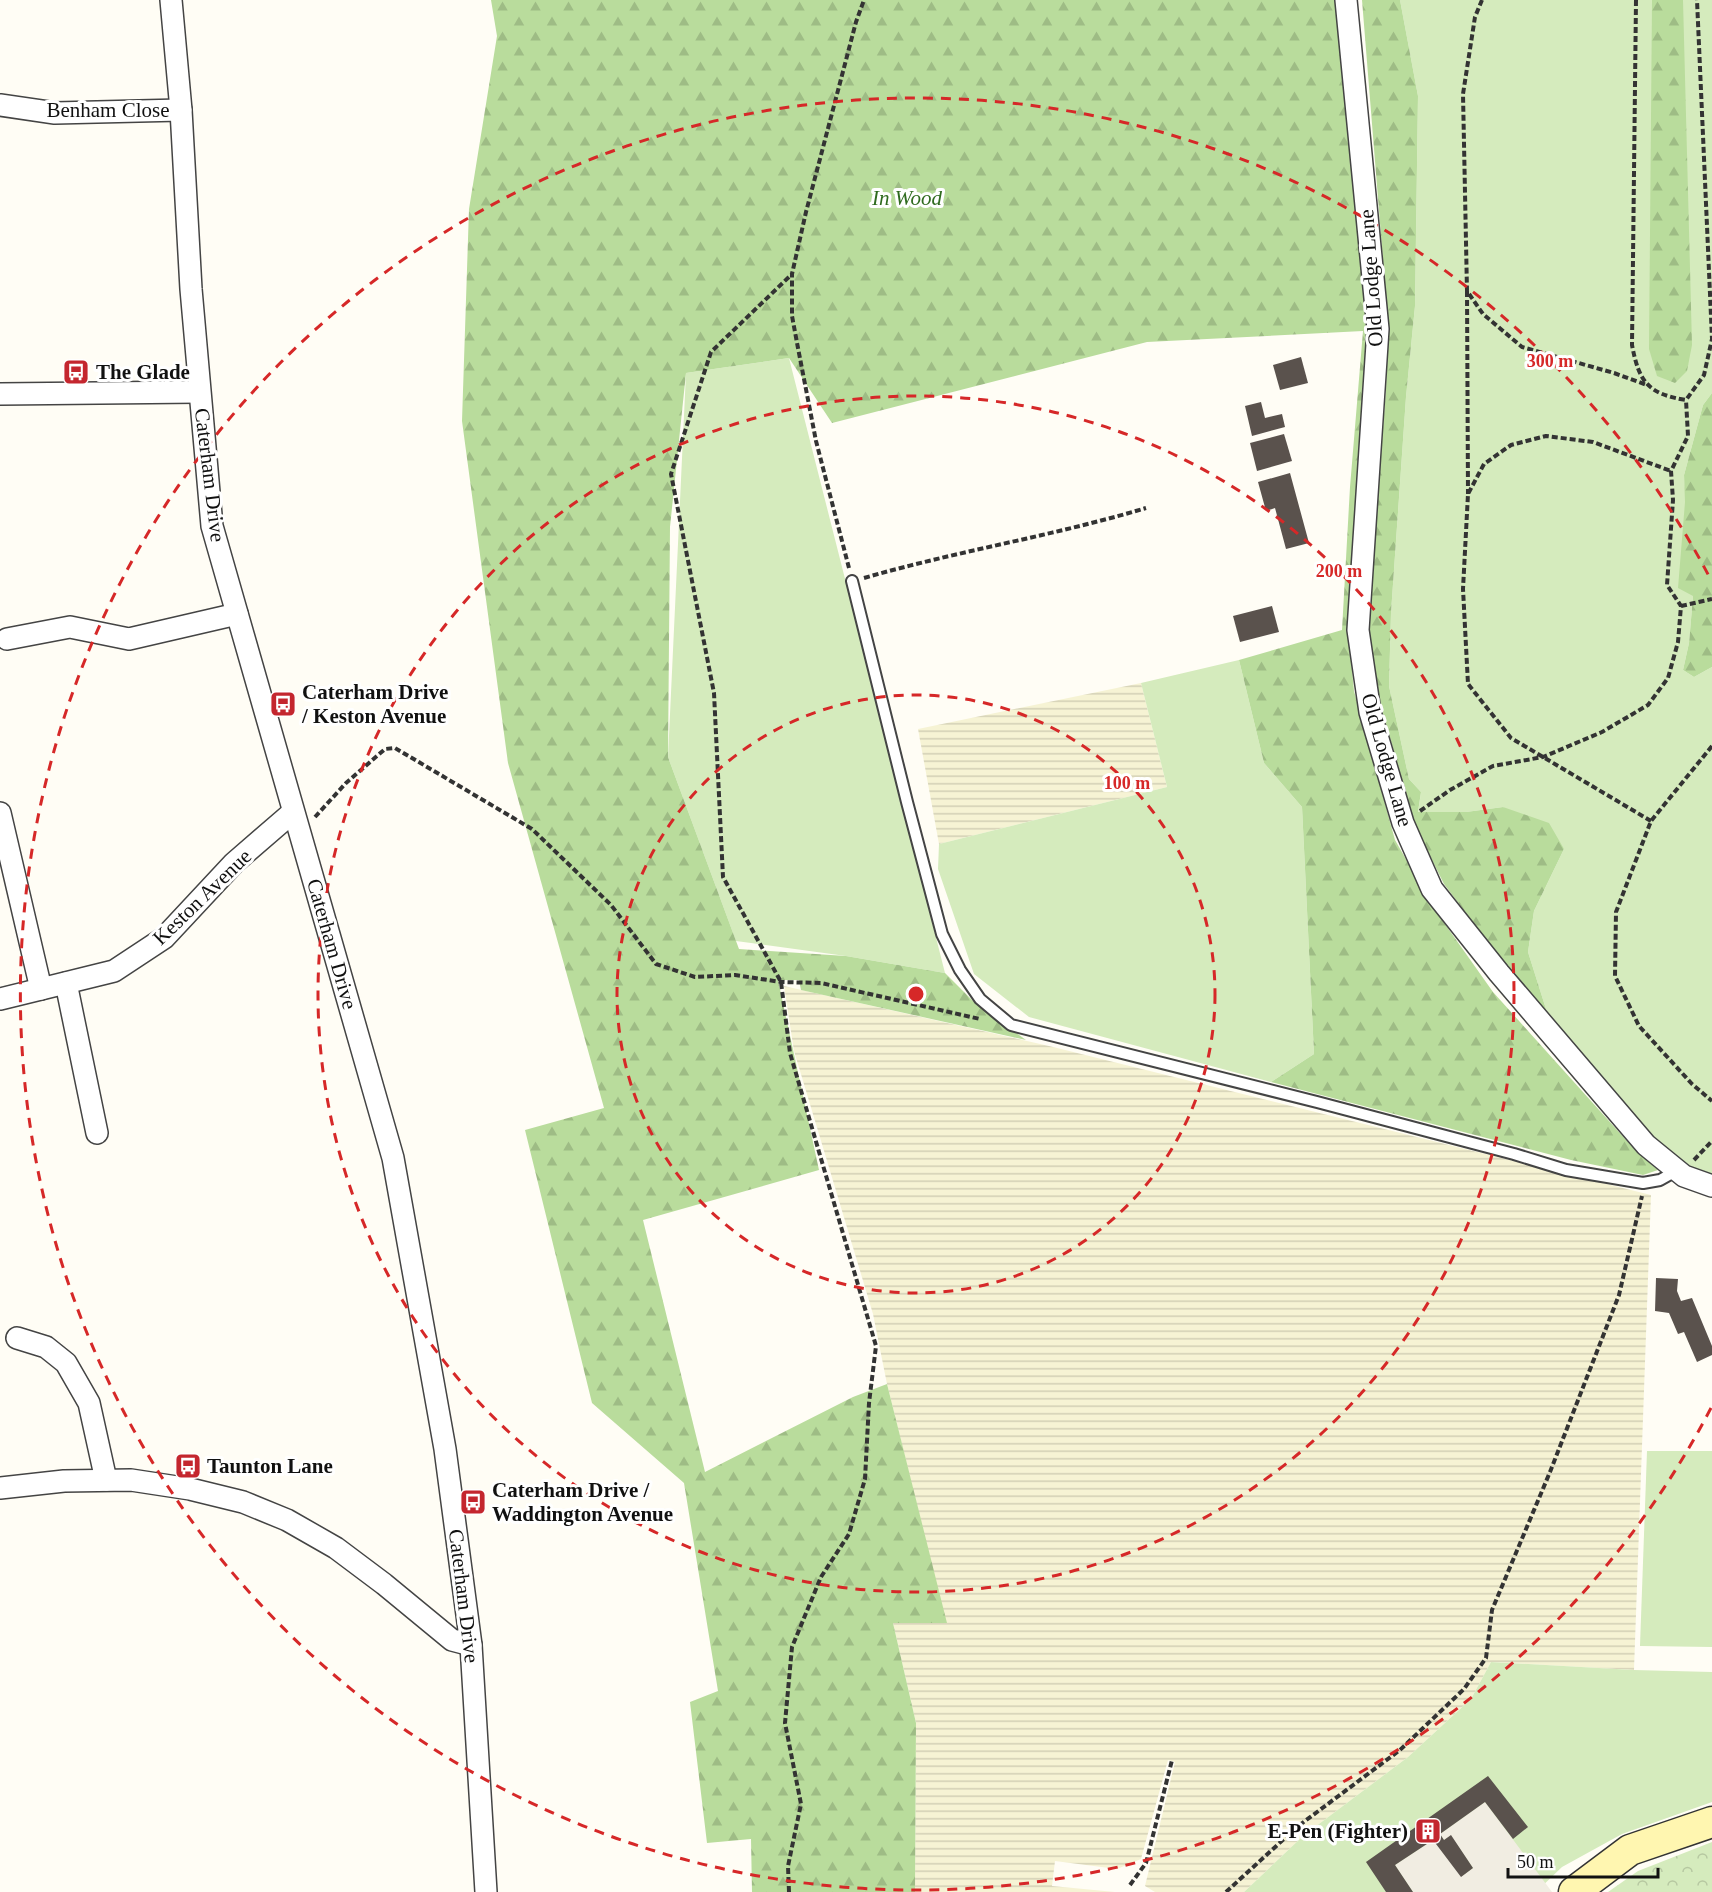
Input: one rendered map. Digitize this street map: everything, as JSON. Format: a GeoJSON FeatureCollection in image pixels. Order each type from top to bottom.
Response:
{"type":"FeatureCollection","features":[{"type":"Feature","properties":{"kind":"street","name":"Caterham Drive"},"geometry":{"type":"LineString","coordinates":[[171,0],[181,110],[199,392],[212,526],[393,1158],[444,1449],[471,1645],[486,1892]]}},
{"type":"Feature","properties":{"kind":"street","name":"Old Lodge Lane"},"geometry":{"type":"LineString","coordinates":[[1346,0],[1378,329],[1358,630],[1370,712],[1403,823],[1432,889],[1499,973],[1646,1144],[1684,1176],[1712,1186]]}},
{"type":"Feature","properties":{"kind":"street","name":"Benham Close"},"geometry":{"type":"LineString","coordinates":[[0,105],[55,113],[181,110]]}},
{"type":"Feature","properties":{"kind":"street"},"geometry":{"type":"LineString","coordinates":[[0,394],[199,392]]}},
{"type":"Feature","properties":{"kind":"street"},"geometry":{"type":"LineString","coordinates":[[7,639],[70,627],[129,639],[237,614]]}},
{"type":"Feature","properties":{"kind":"street","name":"Keston Avenue"},"geometry":{"type":"LineString","coordinates":[[0,999],[114,971],[164,938],[234,863],[293,812]]}},
{"type":"Feature","properties":{"kind":"street"},"geometry":{"type":"LineString","coordinates":[[0,813],[41,989]]}},
{"type":"Feature","properties":{"kind":"street"},"geometry":{"type":"LineString","coordinates":[[66,983],[97,1133]]}},
{"type":"Feature","properties":{"kind":"street"},"geometry":{"type":"LineString","coordinates":[[17,1338],[46,1347],[66,1363],[89,1403],[106,1480]]}},
{"type":"Feature","properties":{"kind":"street"},"geometry":{"type":"LineString","coordinates":[[0,1488],[64,1481],[131,1480],[190,1489],[243,1502],[287,1520],[336,1548],[452,1640],[471,1645]]}},
{"type":"Feature","properties":{"kind":"street"},"geometry":{"type":"LineString","coordinates":[[1574,1892],[1630,1850],[1712,1822]]}},
{"type":"Feature","properties":{"kind":"lane"},"geometry":{"type":"LineString","coordinates":[[852,581],[942,934],[960,970],[980,999],[1011,1026],[1350,1111],[1566,1170],[1644,1183],[1660,1179],[1676,1170]]}},
{"type":"Feature","properties":{"kind":"path"},"geometry":{"type":"LineString","coordinates":[[864,0],[856,22],[806,212],[792,274],[792,316],[816,441],[852,581],[912,565],[1087,526],[1146,508]]}},
{"type":"Feature","properties":{"kind":"path"},"geometry":{"type":"LineString","coordinates":[[1482,0],[1475,17],[1463,94],[1468,494],[1463,590],[1468,684],[1511,738],[1651,822]]}},
{"type":"Feature","properties":{"kind":"path"},"geometry":{"type":"LineString","coordinates":[[1636,0],[1632,345],[1636,366],[1647,385]]}},
{"type":"Feature","properties":{"kind":"path"},"geometry":{"type":"LineString","coordinates":[[1403,823],[1450,790],[1493,766],[1543,757],[1602,732],[1648,705],[1668,678],[1678,642],[1681,606],[1667,585],[1672,500],[1671,471],[1688,436],[1686,400],[1704,375],[1712,339],[1697,0]]}},
{"type":"Feature","properties":{"kind":"path"},"geometry":{"type":"LineString","coordinates":[[789,1892],[788,1866],[801,1804],[785,1723],[792,1647],[821,1577],[849,1534],[866,1479],[869,1403],[876,1346],[790,1053],[782,982],[723,877],[714,693],[670,474],[711,352],[792,274]]}},
{"type":"Feature","properties":{"kind":"path"},"geometry":{"type":"LineString","coordinates":[[1467,291],[1483,314],[1522,347],[1614,373],[1647,385],[1666,397],[1686,400]]}},
{"type":"Feature","properties":{"kind":"path"},"geometry":{"type":"LineString","coordinates":[[1468,494],[1484,464],[1511,445],[1546,436],[1593,442],[1671,471]]}},
{"type":"Feature","properties":{"kind":"path"},"geometry":{"type":"LineString","coordinates":[[1681,606],[1712,599]]}},
{"type":"Feature","properties":{"kind":"path"},"geometry":{"type":"LineString","coordinates":[[1712,746],[1651,822],[1616,912],[1615,976],[1639,1026],[1692,1084],[1712,1101]]}},
{"type":"Feature","properties":{"kind":"path"},"geometry":{"type":"LineString","coordinates":[[300,833],[346,783],[385,749],[395,748],[532,829],[611,906],[656,964],[695,977],[735,975],[782,982],[821,983],[1011,1026]]}},
{"type":"Feature","properties":{"kind":"path"},"geometry":{"type":"LineString","coordinates":[[1696,1156],[1712,1141]]}},
{"type":"Feature","properties":{"kind":"path"},"geometry":{"type":"LineString","coordinates":[[1226,1892],[1297,1827],[1400,1750],[1464,1689],[1486,1658],[1492,1610],[1550,1472],[1619,1295],[1644,1183]]}},
{"type":"Feature","properties":{"kind":"path"},"geometry":{"type":"LineString","coordinates":[[1130,1885],[1146,1863],[1172,1760]]}},
{"type":"Feature","properties":{"kind":"shaded area"},"geometry":{"type":"Polygon","coordinates":[[[1141,683],[1167,787],[939,844],[918,729],[1141,683]]]}},
{"type":"Feature","properties":{"kind":"shaded area"},"geometry":{"type":"Polygon","coordinates":[[[784,986],[1049,1046],[1651,1195],[1634,1670],[1491,1662],[1471,1699],[1408,1757],[1303,1836],[1244,1892],[1155,1892],[1145,1886],[1175,1762],[1168,1760],[1141,1859],[1117,1869],[1055,1861],[1052,1886],[1115,1892],[915,1892],[916,1723],[893,1623],[946,1623],[887,1384],[873,1314],[794,1051],[784,986]]]}},
{"type":"Feature","properties":{"kind":"shaded area"},"geometry":{"type":"Polygon","coordinates":[[[1485,1802],[1552,1892],[1413,1892],[1395,1865],[1433,1840],[1462,1876],[1473,1868],[1451,1836],[1444,1840],[1440,1834],[1485,1802]]]}},
{"type":"Feature","properties":{"kind":"green space","name":"In Wood"},"geometry":{"type":"Polygon","coordinates":[[[491,0],[1338,0],[1372,329],[1349,637],[1354,691],[1395,840],[1435,910],[1493,992],[1636,1151],[1658,1170],[1643,1175],[1571,1160],[1271,1082],[1314,1054],[1302,807],[1264,763],[1239,660],[1342,630],[1350,487],[1363,331],[1147,342],[832,423],[789,358],[686,373],[670,527],[668,757],[739,949],[846,956],[945,973],[974,1002],[1026,1040],[801,990],[799,980],[778,980],[819,1170],[643,1220],[705,1472],[853,1397],[887,1384],[947,1623],[893,1623],[916,1723],[915,1892],[752,1892],[751,1839],[707,1843],[690,1702],[718,1691],[684,1483],[592,1403],[525,1130],[604,1108],[508,763],[462,421],[469,209],[497,36],[491,0]]]}},
{"type":"Feature","properties":{"kind":"green space"},"geometry":{"type":"Polygon","coordinates":[[[1362,0],[1400,0],[1418,96],[1415,306],[1406,397],[1391,613],[1389,686],[1409,779],[1421,792],[1418,812],[1466,812],[1503,807],[1549,823],[1564,849],[1534,911],[1528,952],[1552,1028],[1444,884],[1416,828],[1382,710],[1367,636],[1386,389],[1388,322],[1362,0]]]}},
{"type":"Feature","properties":{"kind":"green space"},"geometry":{"type":"Polygon","coordinates":[[[1400,0],[1712,0],[1712,393],[1703,405],[1684,475],[1693,596],[1689,643],[1683,670],[1694,677],[1712,667],[1712,1176],[1685,1163],[1650,1136],[1552,1028],[1528,952],[1534,911],[1564,849],[1503,807],[1466,812],[1418,813],[1421,792],[1409,779],[1389,686],[1391,613],[1406,397],[1415,306],[1418,96],[1400,0]]]}},
{"type":"Feature","properties":{"kind":"green space"},"geometry":{"type":"Polygon","coordinates":[[[1652,0],[1683,0],[1692,345],[1687,371],[1675,383],[1657,376],[1649,349],[1652,0]]]}},
{"type":"Feature","properties":{"kind":"green space"},"geometry":{"type":"Polygon","coordinates":[[[789,358],[945,973],[846,956],[736,941],[668,757],[686,373],[789,358]]]}},
{"type":"Feature","properties":{"kind":"green space"},"geometry":{"type":"Polygon","coordinates":[[[1712,393],[1712,667],[1694,677],[1683,670],[1689,643],[1693,596],[1678,588],[1685,502],[1684,475],[1703,405],[1712,393]]]}},
{"type":"Feature","properties":{"kind":"green space"},"geometry":{"type":"Polygon","coordinates":[[[1239,660],[1264,763],[1302,807],[1314,1054],[1271,1082],[1029,1017],[974,974],[938,869],[939,844],[1167,787],[1141,683],[1239,660]]]}},
{"type":"Feature","properties":{"kind":"green space"},"geometry":{"type":"Polygon","coordinates":[[[1647,1451],[1712,1451],[1712,1647],[1640,1646],[1647,1451]]]}},
{"type":"Feature","properties":{"kind":"green space"},"geometry":{"type":"Polygon","coordinates":[[[1491,1662],[1712,1672],[1712,1802],[1622,1834],[1562,1867],[1536,1892],[1244,1892],[1303,1836],[1408,1757],[1471,1699],[1491,1662]]]}},
{"type":"Feature","properties":{"kind":"green space"},"geometry":{"type":"Polygon","coordinates":[[[1712,1842],[1712,1892],[1608,1892],[1638,1871],[1712,1842]]]}},
{"type":"Feature","properties":{"kind":"building"},"geometry":{"type":"Polygon","coordinates":[[[1301,357],[1308,383],[1280,390],[1273,365],[1301,357]]]}},
{"type":"Feature","properties":{"kind":"building"},"geometry":{"type":"Polygon","coordinates":[[[1261,402],[1265,418],[1282,414],[1285,427],[1252,436],[1245,406],[1261,402]]]}},
{"type":"Feature","properties":{"kind":"building"},"geometry":{"type":"Polygon","coordinates":[[[1284,434],[1292,461],[1257,471],[1250,443],[1284,434]]]}},
{"type":"Feature","properties":{"kind":"building"},"geometry":{"type":"Polygon","coordinates":[[[1290,473],[1309,543],[1286,549],[1275,508],[1266,511],[1258,482],[1290,473]]]}},
{"type":"Feature","properties":{"kind":"building"},"geometry":{"type":"Polygon","coordinates":[[[1272,606],[1279,632],[1240,642],[1233,616],[1272,606]]]}},
{"type":"Feature","properties":{"kind":"building"},"geometry":{"type":"Polygon","coordinates":[[[1656,1278],[1678,1279],[1677,1291],[1681,1301],[1692,1298],[1712,1346],[1712,1355],[1697,1362],[1684,1332],[1678,1334],[1669,1313],[1655,1311],[1656,1278]]]}},
{"type":"Feature","properties":{"kind":"building","name":"E-Pen (Fighter)"},"geometry":{"type":"Polygon","coordinates":[[[1488,1776],[1528,1827],[1513,1839],[1485,1802],[1440,1834],[1444,1840],[1451,1835],[1473,1868],[1461,1877],[1433,1840],[1395,1865],[1413,1892],[1386,1892],[1366,1862],[1488,1776]]]}},
{"type":"Feature","properties":{"kind":"place","name":"The Glade"},"geometry":{"type":"Point","coordinates":[76,372]}},
{"type":"Feature","properties":{"kind":"place","name":"Caterham Drive / Keston Avenue"},"geometry":{"type":"Point","coordinates":[283,704]}},
{"type":"Feature","properties":{"kind":"place","name":"Taunton Lane"},"geometry":{"type":"Point","coordinates":[188,1466]}},
{"type":"Feature","properties":{"kind":"place","name":"Caterham Drive / Waddington Avenue"},"geometry":{"type":"Point","coordinates":[473,1502]}},
{"type":"Feature","properties":{"kind":"place","name":"E-Pen (Fighter)"},"geometry":{"type":"Point","coordinates":[1428,1831]}}]}
